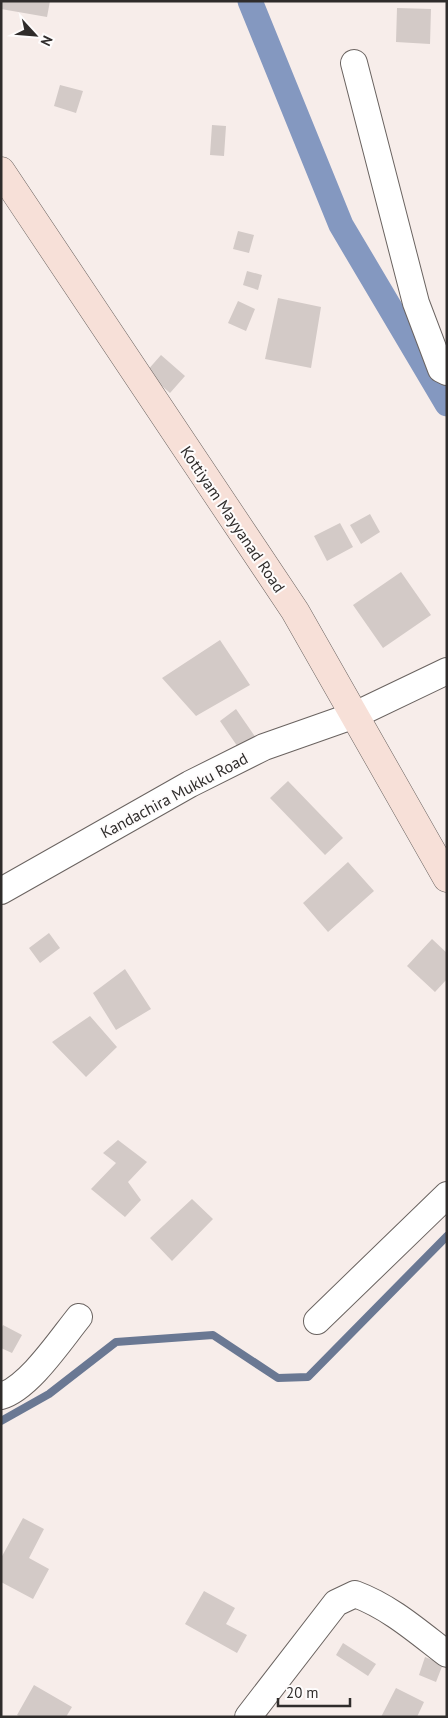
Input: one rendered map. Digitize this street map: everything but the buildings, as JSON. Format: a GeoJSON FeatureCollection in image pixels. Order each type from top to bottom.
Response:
{"type":"FeatureCollection","features":[{"type":"Feature","properties":{"kind":"main road","name":"Kottiyam Mayyanad Road"},"geometry":{"type":"LineString","coordinates":[[1,172],[295,611],[447,878]]}},
{"type":"Feature","properties":{"kind":"street"},"geometry":{"type":"LineString","coordinates":[[354,63],[416,303],[441,369],[447,372]]}},
{"type":"Feature","properties":{"kind":"street","name":"Kandachira Mukku Road"},"geometry":{"type":"LineString","coordinates":[[1,891],[190,784],[264,747],[354,715],[447,671]]}},
{"type":"Feature","properties":{"kind":"street"},"geometry":{"type":"LineString","coordinates":[[317,1321],[447,1195]]}},
{"type":"Feature","properties":{"kind":"street"},"geometry":{"type":"LineString","coordinates":[[1,1396],[11,1393],[43,1363],[79,1317]]}},
{"type":"Feature","properties":{"kind":"street"},"geometry":{"type":"LineString","coordinates":[[248,1717],[336,1603],[355,1594],[375,1601],[395,1614],[447,1654]]}},
{"type":"Feature","properties":{"kind":"waterway"},"geometry":{"type":"LineString","coordinates":[[250,1],[341,225],[447,404]]}},
{"type":"Feature","properties":{"kind":"waterway"},"geometry":{"type":"LineString","coordinates":[[1,1421],[49,1394],[116,1342],[213,1335],[278,1378],[308,1377],[447,1236]]}}]}
